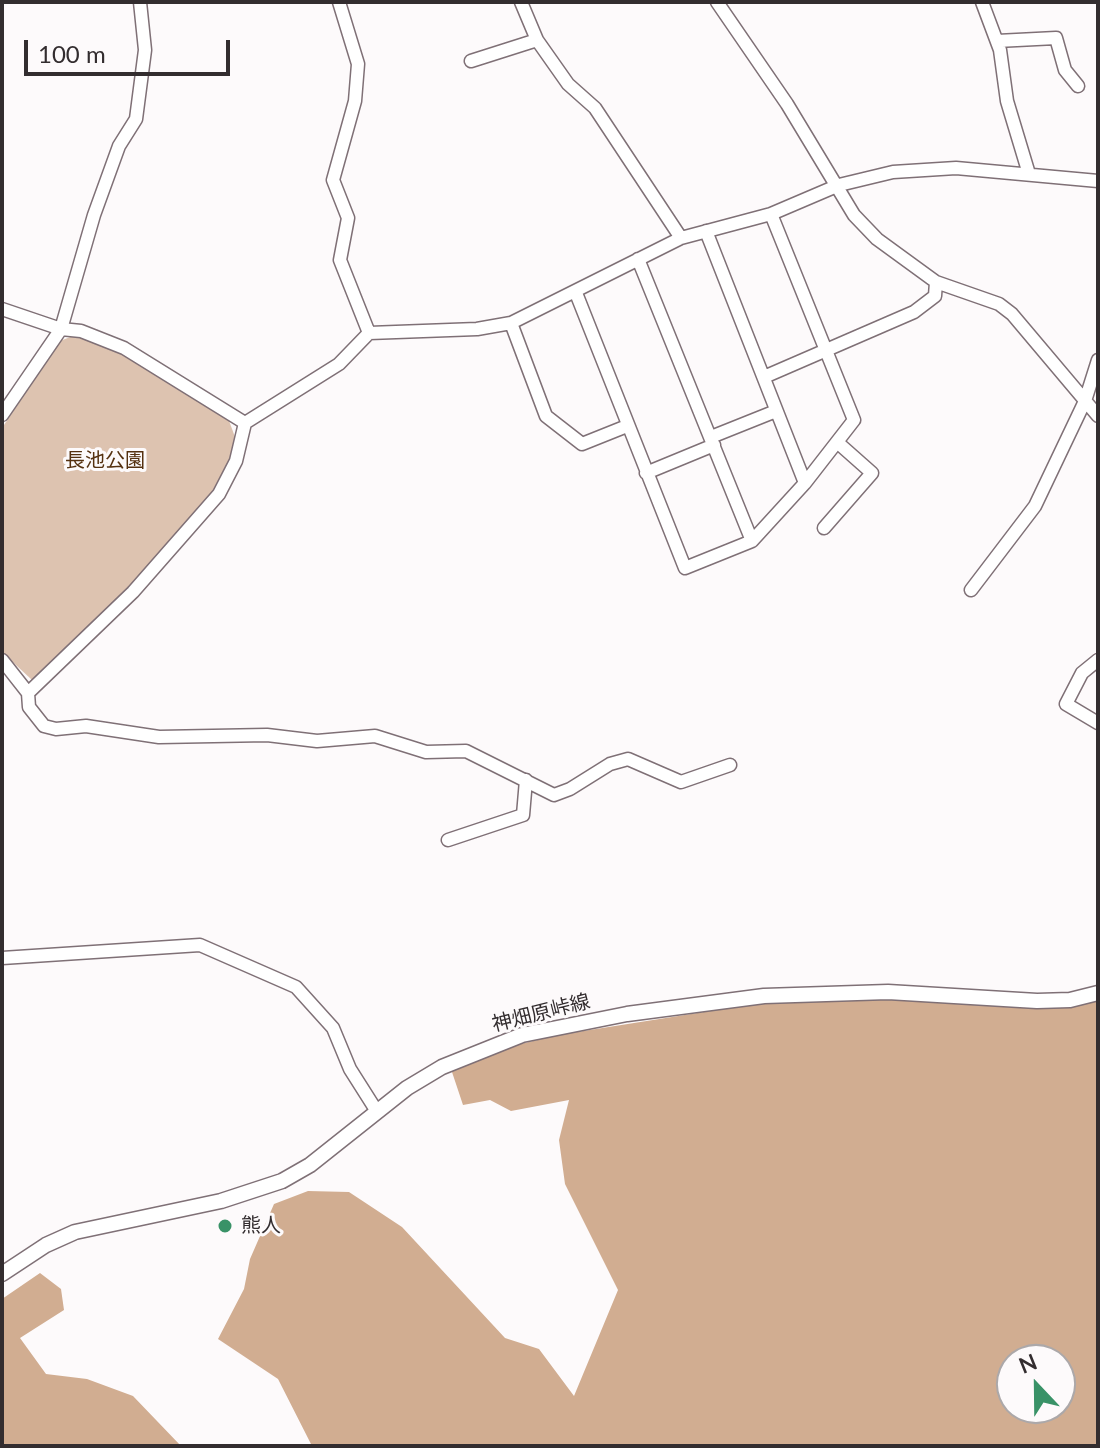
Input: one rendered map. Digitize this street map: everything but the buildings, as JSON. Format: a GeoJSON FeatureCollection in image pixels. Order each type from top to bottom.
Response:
{"type":"FeatureCollection","features":[{"type":"Feature","properties":{"kind":"street"},"geometry":{"type":"LineString","coordinates":[[2,415],[61,329],[114,160],[136,119],[145,50],[140,2]]}},
{"type":"Feature","properties":{"kind":"street"},"geometry":{"type":"LineString","coordinates":[[339,2],[358,64],[355,101],[333,180],[348,218],[340,260],[369,333]]}},
{"type":"Feature","properties":{"kind":"street"},"geometry":{"type":"LineString","coordinates":[[521,2],[537,40],[568,84],[595,108],[681,238]]}},
{"type":"Feature","properties":{"kind":"street"},"geometry":{"type":"LineString","coordinates":[[717,2],[839,185],[854,215],[877,239],[936,282],[999,304],[1012,314],[1098,416]]}},
{"type":"Feature","properties":{"kind":"street"},"geometry":{"type":"LineString","coordinates":[[982,2],[997,41],[1007,101],[1029,174]]}},
{"type":"Feature","properties":{"kind":"street"},"geometry":{"type":"LineString","coordinates":[[997,41],[1056,38],[1065,70],[1078,86]]}},
{"type":"Feature","properties":{"kind":"street"},"geometry":{"type":"LineString","coordinates":[[471,61],[537,40]]}},
{"type":"Feature","properties":{"kind":"street"},"geometry":{"type":"LineString","coordinates":[[28,693],[133,592],[219,494],[236,461],[245,423],[339,364],[369,333],[477,329],[511,323],[681,238],[771,214],[839,185],[915,169],[1029,174],[1098,181]]}},
{"type":"Feature","properties":{"kind":"street"},"geometry":{"type":"LineString","coordinates":[[576,293],[685,568],[752,541],[805,483],[854,420],[771,214]]}},
{"type":"Feature","properties":{"kind":"street"},"geometry":{"type":"LineString","coordinates":[[706,231],[805,483]]}},
{"type":"Feature","properties":{"kind":"street"},"geometry":{"type":"LineString","coordinates":[[638,259],[752,541]]}},
{"type":"Feature","properties":{"kind":"street"},"geometry":{"type":"LineString","coordinates":[[764,377],[828,351],[929,303],[935,296],[936,282]]}},
{"type":"Feature","properties":{"kind":"street"},"geometry":{"type":"LineString","coordinates":[[2,309],[61,329],[81,331],[124,348],[245,423]]}},
{"type":"Feature","properties":{"kind":"street"},"geometry":{"type":"LineString","coordinates":[[511,323],[546,416],[582,444],[627,426]]}},
{"type":"Feature","properties":{"kind":"street"},"geometry":{"type":"LineString","coordinates":[[971,590],[1035,506],[1085,401],[1098,360]]}},
{"type":"Feature","properties":{"kind":"street"},"geometry":{"type":"LineString","coordinates":[[646,473],[776,411]]}},
{"type":"Feature","properties":{"kind":"street"},"geometry":{"type":"LineString","coordinates":[[824,528],[872,473],[837,442]]}},
{"type":"Feature","properties":{"kind":"street"},"geometry":{"type":"LineString","coordinates":[[2,660],[28,693],[29,707],[44,726],[56,729],[86,726],[159,737],[267,735],[317,741],[375,736],[426,752],[466,751],[554,795],[570,789],[610,764],[628,759],[681,782],[730,765]]}},
{"type":"Feature","properties":{"kind":"street"},"geometry":{"type":"LineString","coordinates":[[1098,660],[1082,673],[1066,704],[1098,723]]}},
{"type":"Feature","properties":{"kind":"street"},"geometry":{"type":"LineString","coordinates":[[448,840],[523,815],[526,780]]}},
{"type":"Feature","properties":{"kind":"street"},"geometry":{"type":"LineString","coordinates":[[2,958],[200,945],[296,987],[333,1028],[350,1069],[376,1110]]}},
{"type":"Feature","properties":{"kind":"street","name":"神畑原峠線"},"geometry":{"type":"LineString","coordinates":[[2,1274],[46,1245],[75,1232],[221,1201],[282,1181],[310,1165],[376,1110],[442,1067],[522,1035],[627,1014],[814,993],[888,992],[1037,1001],[1070,1000],[1098,993]]}},
{"type":"Feature","properties":{"kind":"green space","name":"長池公園"},"geometry":{"type":"Polygon","coordinates":[[[78,334],[122,351],[228,418],[235,437],[231,459],[215,492],[129,589],[32,680],[2,652],[2,428],[60,341],[78,334]]]}},
{"type":"Feature","properties":{"kind":"shaded area"},"geometry":{"type":"Polygon","coordinates":[[[1098,996],[1098,1446],[312,1446],[278,1379],[218,1339],[244,1289],[250,1259],[274,1204],[308,1191],[349,1192],[402,1227],[505,1338],[539,1349],[574,1396],[618,1290],[565,1184],[559,1140],[569,1100],[511,1111],[490,1100],[463,1105],[451,1069],[483,1053],[558,1035],[767,1002],[817,998],[1098,996]]]}},
{"type":"Feature","properties":{"kind":"shaded area"},"geometry":{"type":"Polygon","coordinates":[[[40,1273],[61,1289],[64,1310],[20,1338],[46,1374],[87,1379],[133,1396],[181,1446],[2,1446],[2,1299],[40,1273]]]}},
{"type":"Feature","properties":{"kind":"place","name":"熊人"},"geometry":{"type":"Point","coordinates":[225,1226]}}]}
